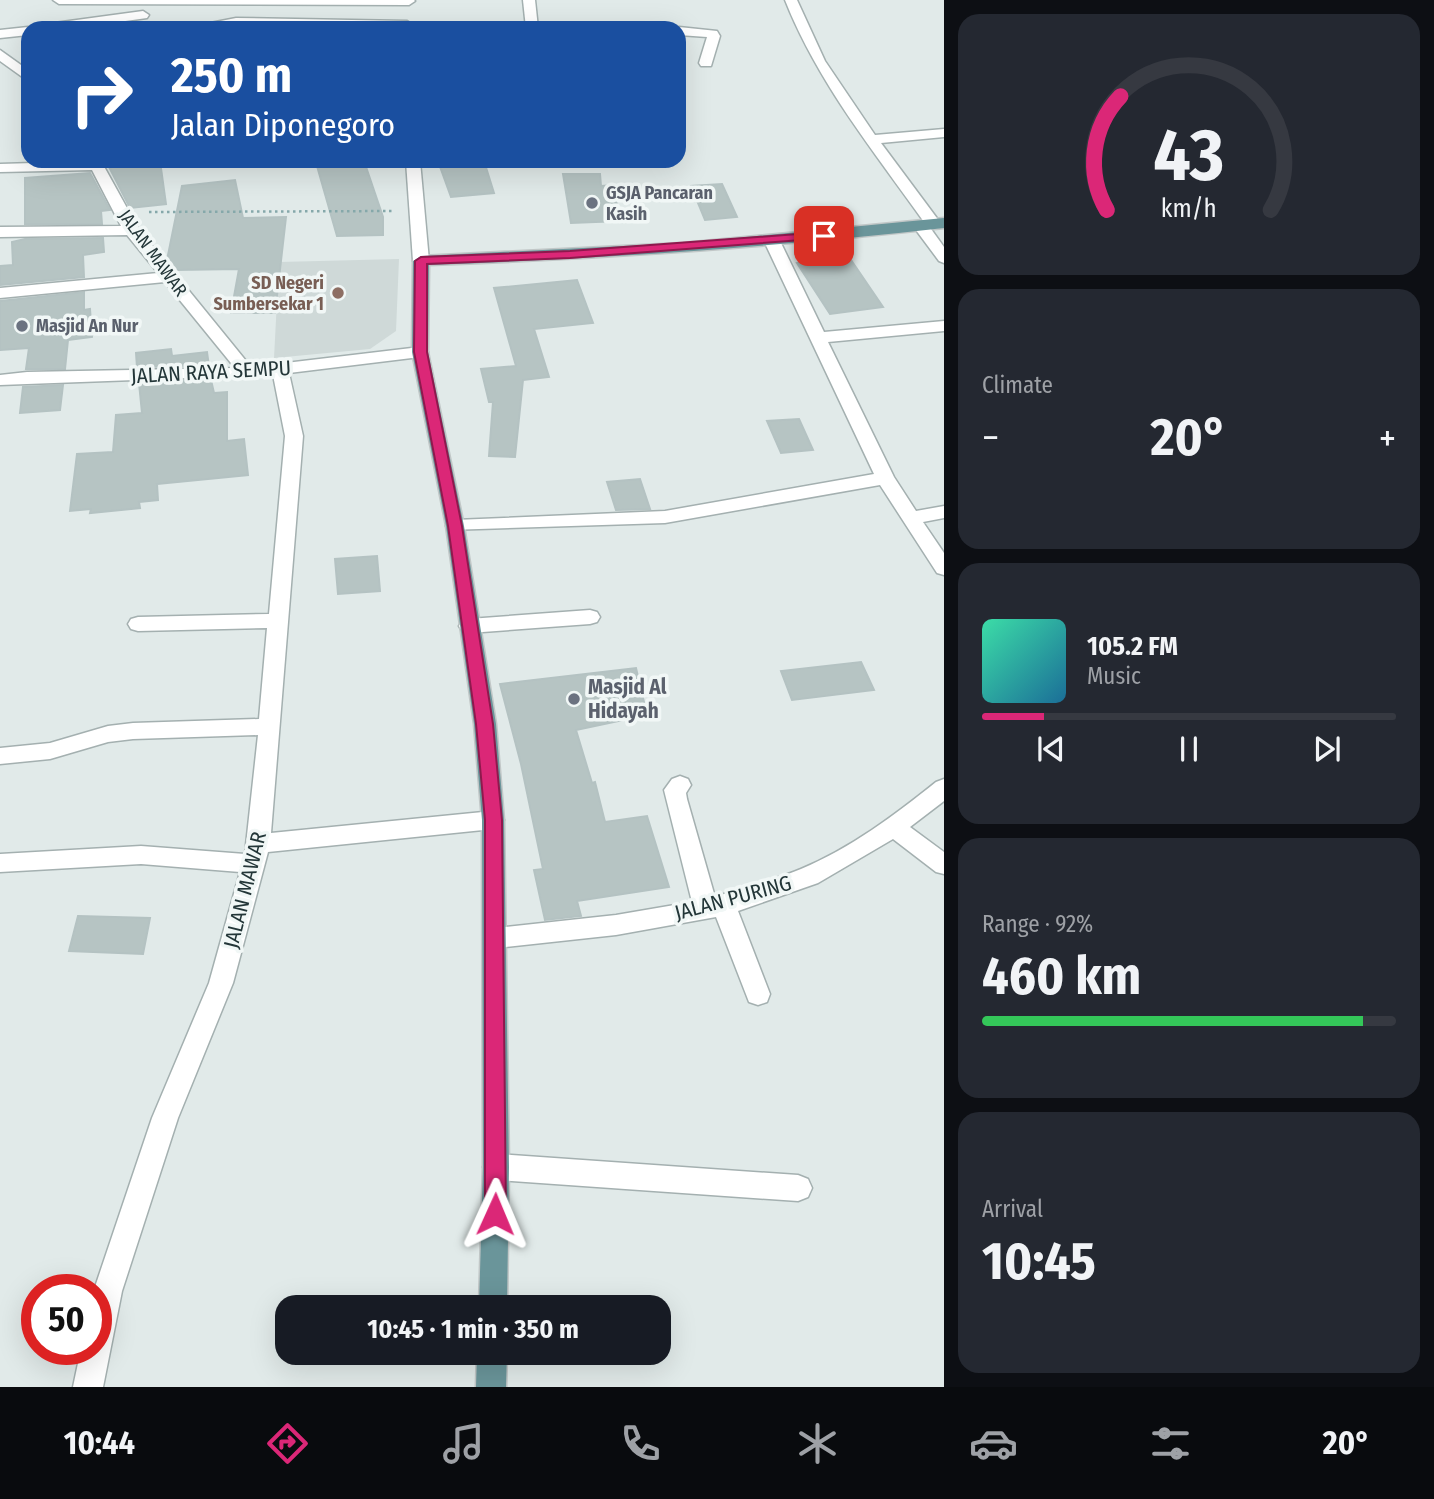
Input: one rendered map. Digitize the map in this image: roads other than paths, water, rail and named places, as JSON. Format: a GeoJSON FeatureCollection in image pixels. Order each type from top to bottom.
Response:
{"type":"FeatureCollection","features":[{"type":"Feature","properties":{"kind":"main road"},"geometry":{"type":"LineString","coordinates":[[493,1295],[496,1167],[493,820],[485,724],[455,526],[420,352],[421,261],[772,241],[933,225]]}},
{"type":"Feature","properties":{"kind":"main road"},"geometry":{"type":"LineString","coordinates":[[491,1387],[492,1365]]}},
{"type":"Feature","properties":{"kind":"street"},"geometry":{"type":"LineString","coordinates":[[59,0],[410,0],[408,21]]}},
{"type":"Feature","properties":{"kind":"street"},"geometry":{"type":"LineString","coordinates":[[529,0],[531,21]]}},
{"type":"Feature","properties":{"kind":"street"},"geometry":{"type":"LineString","coordinates":[[791,0],[803,34],[819,66],[933,225],[944,258]]}},
{"type":"Feature","properties":{"kind":"street"},"geometry":{"type":"LineString","coordinates":[[99,21],[143,15]]}},
{"type":"Feature","properties":{"kind":"street"},"geometry":{"type":"LineString","coordinates":[[0,34],[21,32]]}},
{"type":"Feature","properties":{"kind":"street"},"geometry":{"type":"LineString","coordinates":[[686,32],[713,34],[706,63]]}},
{"type":"Feature","properties":{"kind":"street"},"geometry":{"type":"LineString","coordinates":[[0,54],[21,69]]}},
{"type":"Feature","properties":{"kind":"street"},"geometry":{"type":"LineString","coordinates":[[0,69],[21,71]]}},
{"type":"Feature","properties":{"kind":"street"},"geometry":{"type":"LineString","coordinates":[[871,140],[944,133]]}},
{"type":"Feature","properties":{"kind":"street"},"geometry":{"type":"LineString","coordinates":[[0,168],[21,167]]}},
{"type":"Feature","properties":{"kind":"street","name":"JALAN MAWAR"},"geometry":{"type":"LineString","coordinates":[[98,168],[131,230],[247,372]]}},
{"type":"Feature","properties":{"kind":"street"},"geometry":{"type":"LineString","coordinates":[[414,168],[421,261]]}},
{"type":"Feature","properties":{"kind":"street"},"geometry":{"type":"LineString","coordinates":[[0,232],[131,230]]}},
{"type":"Feature","properties":{"kind":"street"},"geometry":{"type":"LineString","coordinates":[[772,241],[885,478],[944,568]]}},
{"type":"Feature","properties":{"kind":"street"},"geometry":{"type":"LineString","coordinates":[[0,293],[169,277]]}},
{"type":"Feature","properties":{"kind":"street"},"geometry":{"type":"LineString","coordinates":[[817,338],[944,326]]}},
{"type":"Feature","properties":{"kind":"street","name":"JALAN RAYA SEMPU"},"geometry":{"type":"LineString","coordinates":[[0,380],[66,375],[136,376],[280,370],[420,352]]}},
{"type":"Feature","properties":{"kind":"street","name":"JALAN MAWAR"},"geometry":{"type":"LineString","coordinates":[[112,1284],[165,1118],[221,983],[257,854],[271,727],[293,436],[280,370]]}},
{"type":"Feature","properties":{"kind":"street"},"geometry":{"type":"LineString","coordinates":[[455,526],[665,517],[885,478]]}},
{"type":"Feature","properties":{"kind":"street"},"geometry":{"type":"LineString","coordinates":[[910,518],[944,512]]}},
{"type":"Feature","properties":{"kind":"street"},"geometry":{"type":"LineString","coordinates":[[470,626],[590,617]]}},
{"type":"Feature","properties":{"kind":"street"},"geometry":{"type":"LineString","coordinates":[[138,624],[278,621]]}},
{"type":"Feature","properties":{"kind":"street"},"geometry":{"type":"LineString","coordinates":[[0,756],[50,751],[108,734],[133,731],[271,727]]}},
{"type":"Feature","properties":{"kind":"street"},"geometry":{"type":"LineString","coordinates":[[680,785],[675,790],[676,799],[714,906],[758,994]]}},
{"type":"Feature","properties":{"kind":"street","name":"JALAN PURING"},"geometry":{"type":"LineString","coordinates":[[495,938],[614,926],[714,906],[774,890],[811,876],[859,851],[944,788]]}},
{"type":"Feature","properties":{"kind":"street"},"geometry":{"type":"LineString","coordinates":[[0,863],[141,855],[257,854],[493,820]]}},
{"type":"Feature","properties":{"kind":"street"},"geometry":{"type":"LineString","coordinates":[[894,827],[944,865]]}},
{"type":"Feature","properties":{"kind":"street"},"geometry":{"type":"LineString","coordinates":[[496,1167],[798,1188]]}},
{"type":"Feature","properties":{"kind":"street","name":"JALAN MAWAR"},"geometry":{"type":"LineString","coordinates":[[88,1387],[93,1365]]}},
{"type":"Feature","properties":{"kind":"place","name":"GSJA Pancaran Kasih"},"geometry":{"type":"Point","coordinates":[592,203]}},
{"type":"Feature","properties":{"kind":"place","name":"SD Negeri Sumbersekar 1"},"geometry":{"type":"Point","coordinates":[338,293]}},
{"type":"Feature","properties":{"kind":"place","name":"Masjid An Nur"},"geometry":{"type":"Point","coordinates":[22,326]}},
{"type":"Feature","properties":{"kind":"place","name":"Masjid Al Hidayah"},"geometry":{"type":"Point","coordinates":[574,699]}}]}
